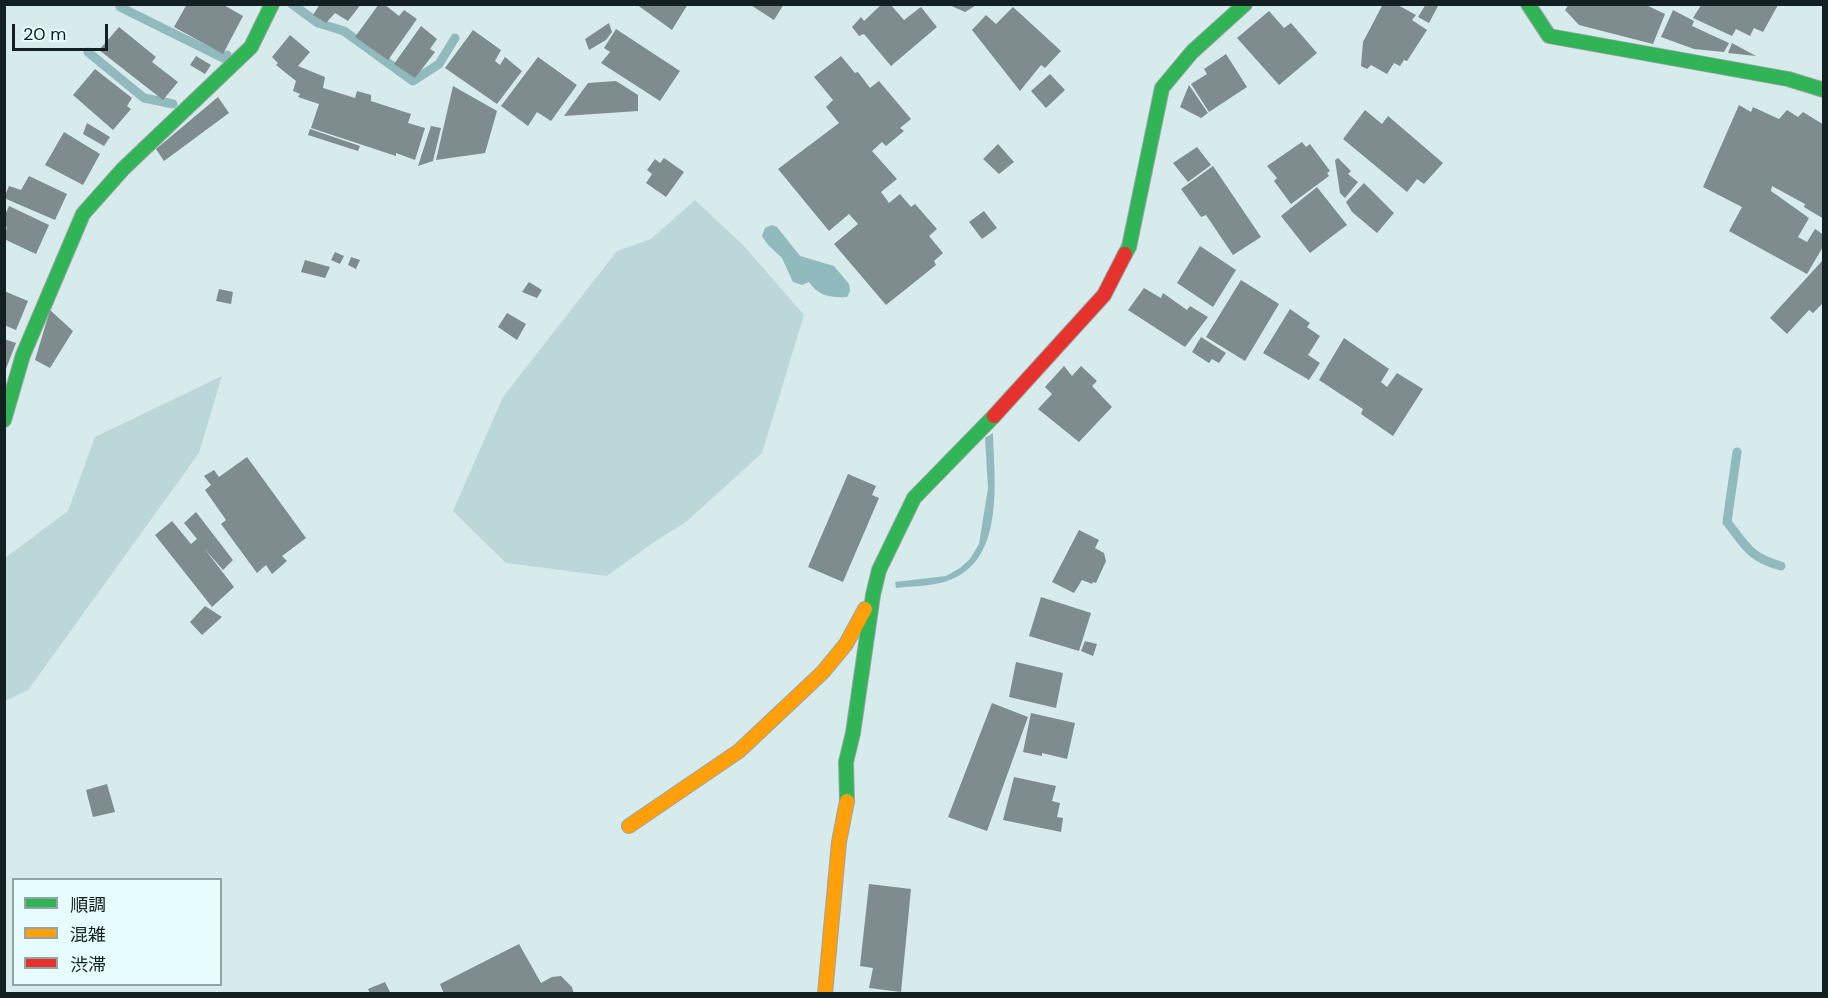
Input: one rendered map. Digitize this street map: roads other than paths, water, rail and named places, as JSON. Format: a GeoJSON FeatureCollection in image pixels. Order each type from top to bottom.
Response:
{"type":"FeatureCollection","features":[{"type":"Feature","properties":{"kind":"street"},"geometry":{"type":"LineString","coordinates":[[4,420],[23,355],[83,214],[123,169],[251,47],[272,4]]}},
{"type":"Feature","properties":{"kind":"street"},"geometry":{"type":"LineString","coordinates":[[825,993],[839,842],[847,804],[846,762],[853,733],[873,595],[879,570],[914,498],[995,415],[1104,295],[1129,247],[1162,88],[1192,52],[1245,4]]}},
{"type":"Feature","properties":{"kind":"street"},"geometry":{"type":"LineString","coordinates":[[1528,4],[1549,36],[1788,79],[1824,90]]}},
{"type":"Feature","properties":{"kind":"street"},"geometry":{"type":"LineString","coordinates":[[629,826],[739,751],[823,672],[846,644],[873,595]]}},
{"type":"Feature","properties":{"kind":"waterway"},"geometry":{"type":"LineString","coordinates":[[292,4],[318,23],[344,31],[413,81],[439,64],[455,38]]}},
{"type":"Feature","properties":{"kind":"waterway"},"geometry":{"type":"LineString","coordinates":[[120,7],[223,58],[227,55]]}},
{"type":"Feature","properties":{"kind":"waterway"},"geometry":{"type":"LineString","coordinates":[[88,52],[144,98],[173,104]]}},
{"type":"Feature","properties":{"kind":"waterway"},"geometry":{"type":"LineString","coordinates":[[1737,452],[1727,522],[1755,555],[1781,566]]}}]}
